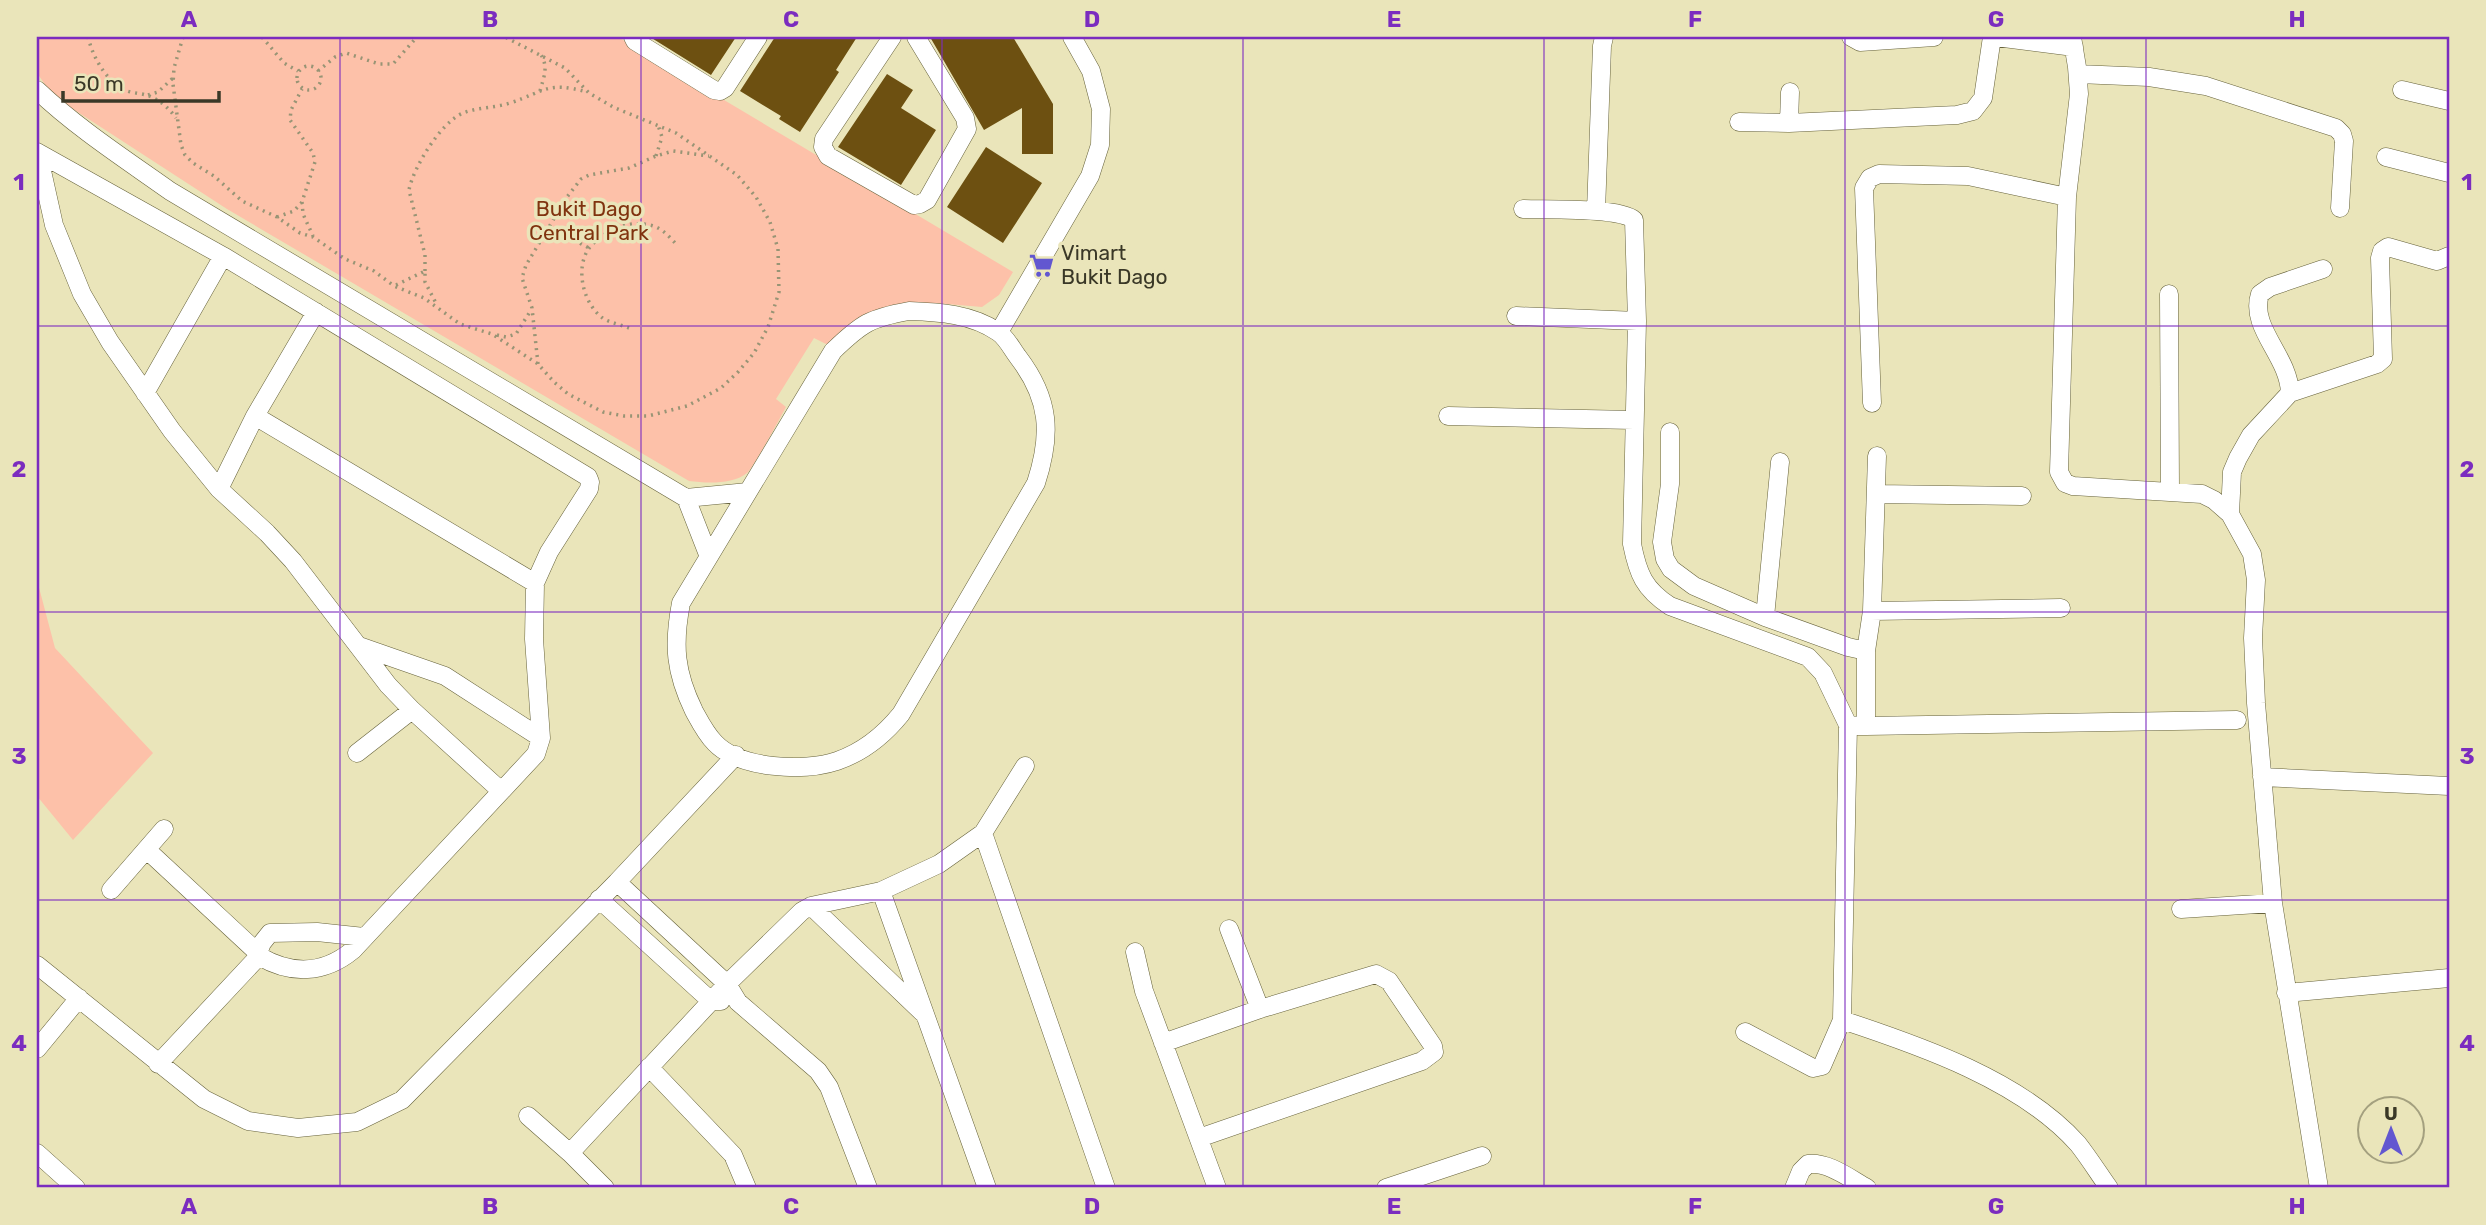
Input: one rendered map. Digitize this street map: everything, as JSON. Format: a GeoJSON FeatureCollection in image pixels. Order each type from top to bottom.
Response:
{"type":"FeatureCollection","features":[{"type":"Feature","properties":{"kind":"street"},"geometry":{"type":"LineString","coordinates":[[632,37],[714,90],[720,91],[725,88],[758,37]]}},
{"type":"Feature","properties":{"kind":"street"},"geometry":{"type":"LineString","coordinates":[[892,37],[824,139],[823,147],[828,156],[914,205],[927,200],[967,129],[965,118],[916,37]]}},
{"type":"Feature","properties":{"kind":"street"},"geometry":{"type":"LineString","coordinates":[[999,332],[1085,187],[1100,145],[1101,109],[1091,71],[1072,37]]}},
{"type":"Feature","properties":{"kind":"street"},"geometry":{"type":"LineString","coordinates":[[1596,211],[1604,37]]}},
{"type":"Feature","properties":{"kind":"street"},"geometry":{"type":"LineString","coordinates":[[1851,37],[1860,42],[1934,37]]}},
{"type":"Feature","properties":{"kind":"street"},"geometry":{"type":"LineString","coordinates":[[1740,122],[1789,123],[1957,115],[1973,111],[1983,98],[1994,37],[2073,42],[2079,94],[2067,197],[2058,454],[2060,478],[2073,486],[2202,494],[2230,514],[2252,554],[2256,580],[2253,638],[2273,903],[2319,1188]]}},
{"type":"Feature","properties":{"kind":"street"},"geometry":{"type":"LineString","coordinates":[[2078,74],[2149,76],[2206,86],[2336,128],[2344,141],[2340,208]]}},
{"type":"Feature","properties":{"kind":"street"},"geometry":{"type":"LineString","coordinates":[[37,90],[74,122],[170,191],[687,498],[748,492]]}},
{"type":"Feature","properties":{"kind":"street"},"geometry":{"type":"LineString","coordinates":[[2402,90],[2449,101]]}},
{"type":"Feature","properties":{"kind":"street"},"geometry":{"type":"LineString","coordinates":[[1789,123],[1790,92]]}},
{"type":"Feature","properties":{"kind":"street"},"geometry":{"type":"LineString","coordinates":[[37,152],[223,256],[588,477],[590,482],[589,489],[549,552],[535,583],[534,639],[541,738],[536,754],[340,960],[326,967],[303,971],[272,964],[259,955],[147,850]]}},
{"type":"Feature","properties":{"kind":"street"},"geometry":{"type":"LineString","coordinates":[[37,152],[54,225],[82,293],[110,342],[172,431],[219,489],[293,561],[388,685],[500,790]]}},
{"type":"Feature","properties":{"kind":"street"},"geometry":{"type":"LineString","coordinates":[[2386,157],[2449,173]]}},
{"type":"Feature","properties":{"kind":"street"},"geometry":{"type":"LineString","coordinates":[[1872,402],[1864,188],[1870,178],[1879,174],[1968,176],[2067,197]]}},
{"type":"Feature","properties":{"kind":"street"},"geometry":{"type":"LineString","coordinates":[[1523,209],[1596,211],[1628,215],[1634,220],[1637,321],[1632,544],[1638,571],[1653,595],[1670,606],[1808,657],[1823,673],[1857,725]]}},
{"type":"Feature","properties":{"kind":"street"},"geometry":{"type":"LineString","coordinates":[[2230,514],[2232,472],[2238,458],[2251,435],[2290,393],[2377,364],[2383,359],[2382,251],[2388,247],[2437,261],[2449,256]]}},
{"type":"Feature","properties":{"kind":"street"},"geometry":{"type":"LineString","coordinates":[[145,393],[223,256]]}},
{"type":"Feature","properties":{"kind":"street"},"geometry":{"type":"LineString","coordinates":[[2290,393],[2287,370],[2265,331],[2256,305],[2260,293],[2270,287],[2323,269]]}},
{"type":"Feature","properties":{"kind":"street"},"geometry":{"type":"LineString","coordinates":[[2169,294],[2170,491]]}},
{"type":"Feature","properties":{"kind":"street"},"geometry":{"type":"LineString","coordinates":[[909,311],[963,316],[999,332],[1032,375],[1044,406],[1047,430],[1043,461],[1036,483],[901,714],[885,733],[863,749],[838,761],[810,766],[760,765],[736,755],[716,744],[699,722],[684,691],[676,660],[676,630],[681,603],[748,492],[833,351],[855,330],[880,316],[909,311]]}},
{"type":"Feature","properties":{"kind":"street"},"geometry":{"type":"LineString","coordinates":[[219,489],[255,416],[316,312]]}},
{"type":"Feature","properties":{"kind":"street"},"geometry":{"type":"LineString","coordinates":[[1517,316],[1637,321]]}},
{"type":"Feature","properties":{"kind":"street"},"geometry":{"type":"LineString","coordinates":[[255,416],[535,583]]}},
{"type":"Feature","properties":{"kind":"street"},"geometry":{"type":"LineString","coordinates":[[1448,416],[1634,420]]}},
{"type":"Feature","properties":{"kind":"street"},"geometry":{"type":"LineString","coordinates":[[1670,432],[1670,484],[1662,541],[1665,559],[1671,569],[1694,586],[1765,617],[1848,648],[1866,651]]}},
{"type":"Feature","properties":{"kind":"street"},"geometry":{"type":"LineString","coordinates":[[1745,1032],[1813,1069],[1822,1066],[1842,1020],[1857,725],[1872,611],[1877,456]]}},
{"type":"Feature","properties":{"kind":"street"},"geometry":{"type":"LineString","coordinates":[[1765,617],[1780,462]]}},
{"type":"Feature","properties":{"kind":"street"},"geometry":{"type":"LineString","coordinates":[[1876,494],[2022,496]]}},
{"type":"Feature","properties":{"kind":"street"},"geometry":{"type":"LineString","coordinates":[[687,498],[709,557]]}},
{"type":"Feature","properties":{"kind":"street"},"geometry":{"type":"LineString","coordinates":[[1872,611],[2061,608]]}},
{"type":"Feature","properties":{"kind":"street"},"geometry":{"type":"LineString","coordinates":[[359,646],[445,676],[541,738]]}},
{"type":"Feature","properties":{"kind":"street"},"geometry":{"type":"LineString","coordinates":[[357,753],[412,710]]}},
{"type":"Feature","properties":{"kind":"street"},"geometry":{"type":"LineString","coordinates":[[1857,725],[2237,720]]}},
{"type":"Feature","properties":{"kind":"street"},"geometry":{"type":"LineString","coordinates":[[37,965],[204,1099],[248,1121],[298,1128],[357,1122],[402,1100],[617,882],[736,755]]}},
{"type":"Feature","properties":{"kind":"street"},"geometry":{"type":"LineString","coordinates":[[570,1153],[727,984],[792,920],[811,906],[881,891],[939,864],[983,833],[1026,766]]}},
{"type":"Feature","properties":{"kind":"street"},"geometry":{"type":"LineString","coordinates":[[2262,778],[2449,786]]}},
{"type":"Feature","properties":{"kind":"street"},"geometry":{"type":"LineString","coordinates":[[111,890],[164,829]]}},
{"type":"Feature","properties":{"kind":"street"},"geometry":{"type":"LineString","coordinates":[[983,833],[1106,1188]]}},
{"type":"Feature","properties":{"kind":"street"},"geometry":{"type":"LineString","coordinates":[[617,882],[727,984],[738,1002],[818,1071],[840,1110],[868,1188]]}},
{"type":"Feature","properties":{"kind":"street"},"geometry":{"type":"LineString","coordinates":[[881,891],[987,1188]]}},
{"type":"Feature","properties":{"kind":"street"},"geometry":{"type":"LineString","coordinates":[[599,899],[711,1001],[738,1002]]}},
{"type":"Feature","properties":{"kind":"street"},"geometry":{"type":"LineString","coordinates":[[2181,909],[2273,903]]}},
{"type":"Feature","properties":{"kind":"street"},"geometry":{"type":"LineString","coordinates":[[811,906],[926,1016]]}},
{"type":"Feature","properties":{"kind":"street"},"geometry":{"type":"LineString","coordinates":[[1230,929],[1261,1009]]}},
{"type":"Feature","properties":{"kind":"street"},"geometry":{"type":"LineString","coordinates":[[158,1064],[259,955],[262,943],[270,933],[317,932],[364,937]]}},
{"type":"Feature","properties":{"kind":"street"},"geometry":{"type":"LineString","coordinates":[[1135,952],[1144,991],[1217,1188]]}},
{"type":"Feature","properties":{"kind":"street"},"geometry":{"type":"LineString","coordinates":[[1163,1043],[1261,1009],[1376,974],[1389,981],[1433,1046],[1434,1052],[1422,1060],[1199,1138]]}},
{"type":"Feature","properties":{"kind":"street"},"geometry":{"type":"LineString","coordinates":[[2286,993],[2449,978]]}},
{"type":"Feature","properties":{"kind":"street"},"geometry":{"type":"LineString","coordinates":[[37,1049],[79,998]]}},
{"type":"Feature","properties":{"kind":"street"},"geometry":{"type":"LineString","coordinates":[[1842,1020],[1951,1060],[1997,1082],[2036,1107],[2077,1144],[2109,1188]]}},
{"type":"Feature","properties":{"kind":"street"},"geometry":{"type":"LineString","coordinates":[[649,1068],[733,1156],[747,1188]]}},
{"type":"Feature","properties":{"kind":"street"},"geometry":{"type":"LineString","coordinates":[[528,1116],[605,1188]]}},
{"type":"Feature","properties":{"kind":"street"},"geometry":{"type":"LineString","coordinates":[[37,1153],[76,1188]]}},
{"type":"Feature","properties":{"kind":"street"},"geometry":{"type":"LineString","coordinates":[[1386,1188],[1482,1156]]}},
{"type":"Feature","properties":{"kind":"street"},"geometry":{"type":"LineString","coordinates":[[1794,1188],[1801,1171],[1808,1164],[1817,1163],[1867,1188]]}},
{"type":"Feature","properties":{"kind":"path"},"geometry":{"type":"LineString","coordinates":[[88,37],[97,62],[110,79],[124,90],[146,95],[168,107],[177,121]]}},
{"type":"Feature","properties":{"kind":"path"},"geometry":{"type":"LineString","coordinates":[[183,37],[177,53],[174,78],[177,121],[181,145],[193,163],[214,176],[242,201],[277,217],[300,233],[313,237],[345,259],[374,271],[394,286],[424,298],[460,324],[506,337],[516,334],[532,308]]}},
{"type":"Feature","properties":{"kind":"path"},"geometry":{"type":"LineString","coordinates":[[262,37],[284,63],[298,71]]}},
{"type":"Feature","properties":{"kind":"path"},"geometry":{"type":"LineString","coordinates":[[318,71],[341,53],[379,64],[393,64],[417,37]]}},
{"type":"Feature","properties":{"kind":"path"},"geometry":{"type":"LineString","coordinates":[[505,37],[565,68],[589,93]]}},
{"type":"Feature","properties":{"kind":"path"},"geometry":{"type":"LineString","coordinates":[[540,53],[546,62],[540,91]]}},
{"type":"Feature","properties":{"kind":"path"},"geometry":{"type":"LineString","coordinates":[[311,66],[321,76],[319,85],[311,91],[302,89],[296,81],[298,71],[311,66]]}},
{"type":"Feature","properties":{"kind":"path"},"geometry":{"type":"LineString","coordinates":[[146,95],[158,92],[174,78]]}},
{"type":"Feature","properties":{"kind":"path"},"geometry":{"type":"LineString","coordinates":[[438,307],[425,282],[425,255],[409,190],[411,181],[439,133],[459,114],[513,102],[554,86],[589,93],[635,117],[677,133],[737,175],[756,197],[770,222],[778,249],[779,292],[775,308],[754,353],[738,372],[720,388],[687,406],[648,416],[624,416],[603,412],[568,394],[538,364],[492,334]]}},
{"type":"Feature","properties":{"kind":"path"},"geometry":{"type":"LineString","coordinates":[[302,89],[291,110],[290,120],[313,153],[315,162],[302,202],[303,214],[313,237]]}},
{"type":"Feature","properties":{"kind":"path"},"geometry":{"type":"LineString","coordinates":[[656,156],[662,137],[658,124]]}},
{"type":"Feature","properties":{"kind":"path"},"geometry":{"type":"LineString","coordinates":[[538,364],[532,308],[522,278],[526,265],[581,179],[589,174],[629,168],[673,151],[715,158]]}},
{"type":"Feature","properties":{"kind":"path"},"geometry":{"type":"LineString","coordinates":[[277,217],[293,211],[302,202]]}},
{"type":"Feature","properties":{"kind":"path"},"geometry":{"type":"LineString","coordinates":[[629,328],[606,320],[589,303],[583,276],[589,248],[603,235],[627,224],[658,228],[678,246]]}},
{"type":"Feature","properties":{"kind":"path"},"geometry":{"type":"LineString","coordinates":[[549,227],[589,248]]}},
{"type":"Feature","properties":{"kind":"path"},"geometry":{"type":"LineString","coordinates":[[394,286],[425,271]]}},
{"type":"Feature","properties":{"kind":"green space","name":"Bukit Dago Central Park"},"geometry":{"type":"Polygon","coordinates":[[[37,37],[618,37],[1013,272],[999,295],[982,307],[935,303],[903,304],[871,312],[850,324],[828,345],[814,338],[776,399],[786,407],[747,473],[727,481],[689,481],[227,209],[53,96],[37,73],[37,37]]]}},
{"type":"Feature","properties":{"kind":"green space"},"geometry":{"type":"Polygon","coordinates":[[[37,580],[55,648],[153,753],[73,840],[37,796],[37,580]]]}},
{"type":"Feature","properties":{"kind":"building"},"geometry":{"type":"Polygon","coordinates":[[[650,37],[736,37],[711,75],[650,37]]]}},
{"type":"Feature","properties":{"kind":"building"},"geometry":{"type":"Polygon","coordinates":[[[775,37],[857,37],[836,70],[839,72],[800,132],[779,119],[781,116],[740,91],[775,37]]]}},
{"type":"Feature","properties":{"kind":"building"},"geometry":{"type":"Polygon","coordinates":[[[930,37],[1013,37],[1053,104],[1053,154],[1022,154],[1022,108],[984,130],[930,37]]]}},
{"type":"Feature","properties":{"kind":"building"},"geometry":{"type":"Polygon","coordinates":[[[887,74],[913,90],[901,108],[936,130],[901,185],[838,147],[887,74]]]}},
{"type":"Feature","properties":{"kind":"building"},"geometry":{"type":"Polygon","coordinates":[[[986,147],[1042,183],[1003,243],[947,207],[986,147]]]}},
{"type":"Feature","properties":{"kind":"place","name":"Vimart Bukit Dago"},"geometry":{"type":"Point","coordinates":[1041,265]}}]}
